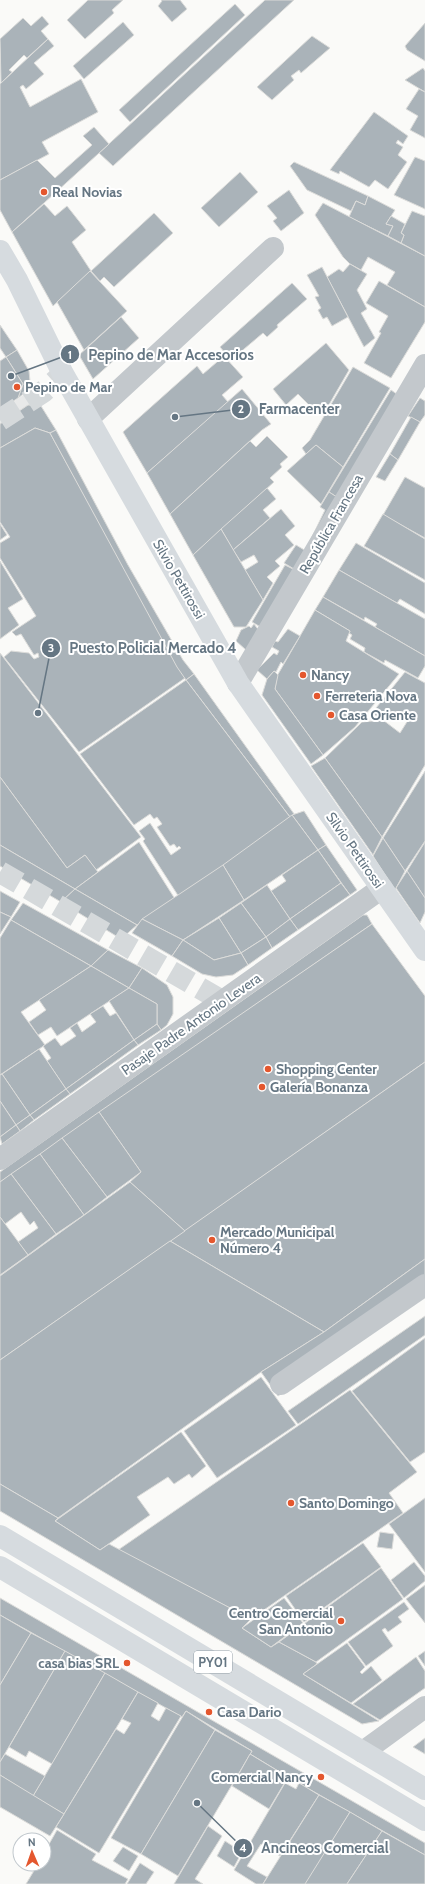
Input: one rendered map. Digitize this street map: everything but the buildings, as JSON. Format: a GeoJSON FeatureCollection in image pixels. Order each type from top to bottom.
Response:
{"type":"FeatureCollection","features":[{"type":"Feature","properties":{"kind":"main road","name":"Silvio Pettirossi"},"geometry":{"type":"LineString","coordinates":[[0,251],[17,280],[63,374],[238,683],[425,950]]}},
{"type":"Feature","properties":{"kind":"main road","name":"PY01"},"geometry":{"type":"LineString","coordinates":[[0,1536],[425,1789]]}},
{"type":"Feature","properties":{"kind":"main road","name":"PY01"},"geometry":{"type":"LineString","coordinates":[[0,1567],[425,1820]]}},
{"type":"Feature","properties":{"kind":"street"},"geometry":{"type":"LineString","coordinates":[[88,419],[273,248]]}},
{"type":"Feature","properties":{"kind":"street","name":"República Francesa"},"geometry":{"type":"LineString","coordinates":[[238,683],[425,365]]}},
{"type":"Feature","properties":{"kind":"street","name":"Pasaje Padre Antonio Levera"},"geometry":{"type":"LineString","coordinates":[[0,1159],[382,888]]}},
{"type":"Feature","properties":{"kind":"street"},"geometry":{"type":"LineString","coordinates":[[281,1384],[425,1285]]}},
{"type":"Feature","properties":{"kind":"street"},"geometry":{"type":"LineString","coordinates":[[363,1752],[425,1707]]}},
{"type":"Feature","properties":{"kind":"shaded area"},"geometry":{"type":"Polygon","coordinates":[[[38,385],[44,395],[0,428],[0,411],[38,385]]]}},
{"type":"Feature","properties":{"kind":"tunnel"},"geometry":{"type":"LineString","coordinates":[[0,420],[43,392],[63,374]]}},
{"type":"Feature","properties":{"kind":"tunnel"},"geometry":{"type":"LineString","coordinates":[[0,872],[222,1001]]}},
{"type":"Feature","properties":{"kind":"place","name":"Real Novias"},"geometry":{"type":"Point","coordinates":[44,192]}},
{"type":"Feature","properties":{"kind":"place","name":"Pepino de Mar Accesorios"},"geometry":{"type":"Point","coordinates":[11,376]}},
{"type":"Feature","properties":{"kind":"place","name":"Pepino de Mar"},"geometry":{"type":"Point","coordinates":[17,387]}},
{"type":"Feature","properties":{"kind":"place","name":"Farmacenter"},"geometry":{"type":"Point","coordinates":[175,417]}},
{"type":"Feature","properties":{"kind":"place","name":"Nancy"},"geometry":{"type":"Point","coordinates":[303,675]}},
{"type":"Feature","properties":{"kind":"place","name":"Ferreteria Nova"},"geometry":{"type":"Point","coordinates":[317,696]}},
{"type":"Feature","properties":{"kind":"place","name":"Puesto Policial Mercado 4"},"geometry":{"type":"Point","coordinates":[38,713]}},
{"type":"Feature","properties":{"kind":"place","name":"Casa Oriente"},"geometry":{"type":"Point","coordinates":[331,715]}},
{"type":"Feature","properties":{"kind":"place","name":"Shopping Center"},"geometry":{"type":"Point","coordinates":[268,1069]}},
{"type":"Feature","properties":{"kind":"place","name":"Galería Bonanza"},"geometry":{"type":"Point","coordinates":[262,1087]}},
{"type":"Feature","properties":{"kind":"place","name":"Mercado Municipal Número 4"},"geometry":{"type":"Point","coordinates":[212,1240]}},
{"type":"Feature","properties":{"kind":"place","name":"Santo Domingo"},"geometry":{"type":"Point","coordinates":[291,1503]}},
{"type":"Feature","properties":{"kind":"place","name":"Centro Comercial San Antonio"},"geometry":{"type":"Point","coordinates":[341,1621]}},
{"type":"Feature","properties":{"kind":"place","name":"casa bias SRL"},"geometry":{"type":"Point","coordinates":[127,1663]}},
{"type":"Feature","properties":{"kind":"place","name":"Casa Dario"},"geometry":{"type":"Point","coordinates":[209,1712]}},
{"type":"Feature","properties":{"kind":"place","name":"Comercial Nancy"},"geometry":{"type":"Point","coordinates":[321,1777]}},
{"type":"Feature","properties":{"kind":"place","name":"Ancineos Comercial"},"geometry":{"type":"Point","coordinates":[197,1803]}}]}
